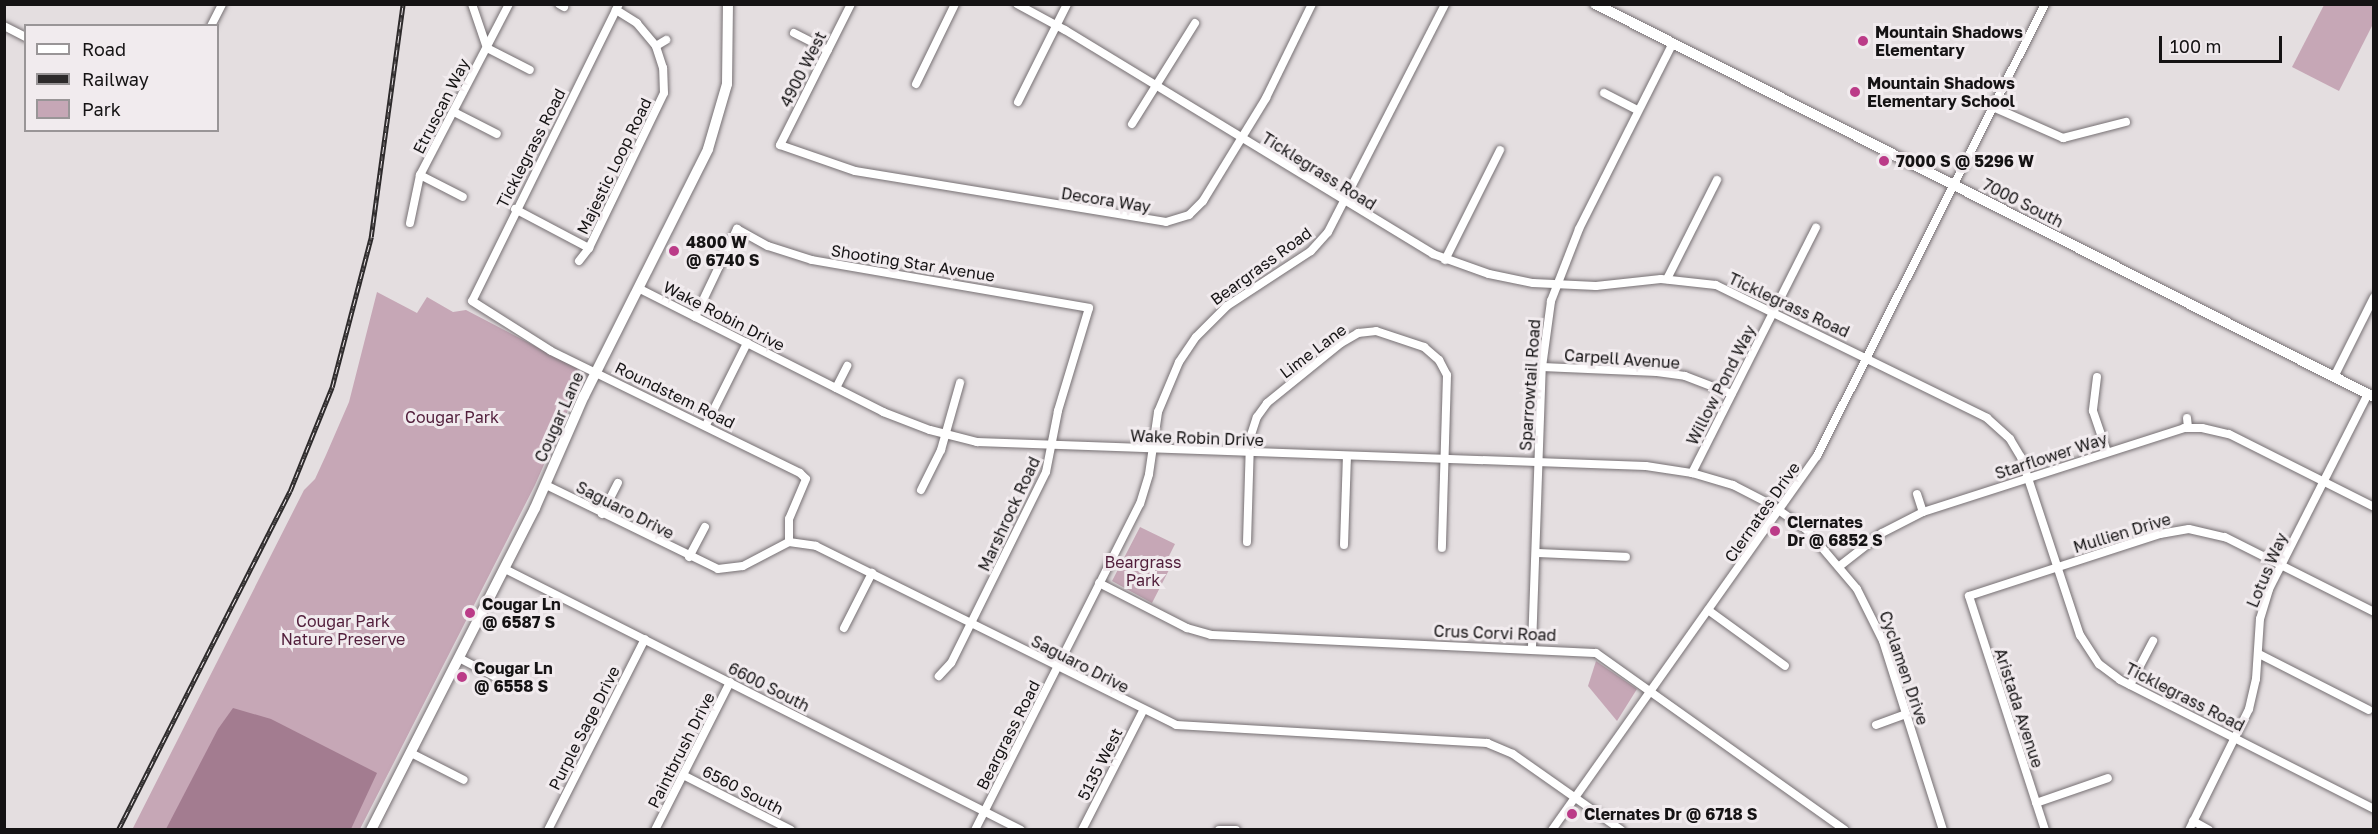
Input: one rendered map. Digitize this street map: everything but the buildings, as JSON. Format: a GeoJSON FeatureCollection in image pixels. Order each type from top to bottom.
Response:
{"type":"FeatureCollection","features":[{"type":"Feature","properties":{"kind":"main road","name":"Cougar Lane"},"geometry":{"type":"LineString","coordinates":[[371,830],[546,485],[596,372],[718,124],[730,55],[728,4]]}},
{"type":"Feature","properties":{"kind":"main road","name":"7000 South"},"geometry":{"type":"LineString","coordinates":[[1595,4],[1672,45],[2371,396]]}},
{"type":"Feature","properties":{"kind":"street"},"geometry":{"type":"LineString","coordinates":[[213,24],[222,4]]}},
{"type":"Feature","properties":{"kind":"street"},"geometry":{"type":"LineString","coordinates":[[472,4],[486,48],[530,70]]}},
{"type":"Feature","properties":{"kind":"street","name":"Etruscan Way"},"geometry":{"type":"LineString","coordinates":[[410,224],[420,175],[509,4]]}},
{"type":"Feature","properties":{"kind":"street","name":"4900 West"},"geometry":{"type":"LineString","coordinates":[[780,145],[851,4]]}},
{"type":"Feature","properties":{"kind":"street"},"geometry":{"type":"LineString","coordinates":[[916,84],[956,4]]}},
{"type":"Feature","properties":{"kind":"street","name":"Ticklegrass Road"},"geometry":{"type":"LineString","coordinates":[[1017,4],[1056,25],[1345,204],[1445,260],[1504,278],[1556,285],[1667,279],[1716,285],[1774,310],[1995,424],[2016,448],[2029,478],[2088,650],[2106,670],[2130,685],[2373,810]]}},
{"type":"Feature","properties":{"kind":"street"},"geometry":{"type":"LineString","coordinates":[[1018,102],[1067,4]]}},
{"type":"Feature","properties":{"kind":"street","name":"Decora Way"},"geometry":{"type":"LineString","coordinates":[[780,145],[855,171],[1166,222],[1178,220],[1197,208],[1241,139],[1312,4]]}},
{"type":"Feature","properties":{"kind":"street","name":"Beargrass Road"},"geometry":{"type":"LineString","coordinates":[[975,830],[1144,494],[1166,387],[1196,337],[1236,298],[1311,250],[1328,232],[1345,204],[1445,4]]}},
{"type":"Feature","properties":{"kind":"street","name":"Clernates Drive"},"geometry":{"type":"LineString","coordinates":[[1552,830],[1780,510],[1826,440],[2045,4]]}},
{"type":"Feature","properties":{"kind":"street","name":"Ticklegrass Road"},"geometry":{"type":"LineString","coordinates":[[473,304],[473,293],[617,7]]}},
{"type":"Feature","properties":{"kind":"street","name":"Majestic Loop Road"},"geometry":{"type":"LineString","coordinates":[[579,261],[589,248],[659,109],[664,77],[656,46],[637,23],[617,7]]}},
{"type":"Feature","properties":{"kind":"street"},"geometry":{"type":"LineString","coordinates":[[1132,124],[1195,22]]}},
{"type":"Feature","properties":{"kind":"street"},"geometry":{"type":"LineString","coordinates":[[4,26],[24,36]]}},
{"type":"Feature","properties":{"kind":"street"},"geometry":{"type":"LineString","coordinates":[[794,33],[828,50]]}},
{"type":"Feature","properties":{"kind":"street"},"geometry":{"type":"LineString","coordinates":[[656,46],[666,40]]}},
{"type":"Feature","properties":{"kind":"street","name":"Sparrowtail Road"},"geometry":{"type":"LineString","coordinates":[[1532,647],[1542,367],[1556,285],[1579,229],[1672,45]]}},
{"type":"Feature","properties":{"kind":"street"},"geometry":{"type":"LineString","coordinates":[[1604,93],[1638,110]]}},
{"type":"Feature","properties":{"kind":"street"},"geometry":{"type":"LineString","coordinates":[[1993,107],[2063,138],[2126,122]]}},
{"type":"Feature","properties":{"kind":"street"},"geometry":{"type":"LineString","coordinates":[[454,112],[497,134]]}},
{"type":"Feature","properties":{"kind":"street"},"geometry":{"type":"LineString","coordinates":[[1445,260],[1500,150]]}},
{"type":"Feature","properties":{"kind":"street"},"geometry":{"type":"LineString","coordinates":[[420,175],[463,196]]}},
{"type":"Feature","properties":{"kind":"street"},"geometry":{"type":"LineString","coordinates":[[1667,279],[1717,180]]}},
{"type":"Feature","properties":{"kind":"street"},"geometry":{"type":"LineString","coordinates":[[515,209],[589,248]]}},
{"type":"Feature","properties":{"kind":"street","name":"Willow Pond Way"},"geometry":{"type":"LineString","coordinates":[[1692,473],[1816,228]]}},
{"type":"Feature","properties":{"kind":"street","name":"Shooting Star Avenue"},"geometry":{"type":"LineString","coordinates":[[695,317],[737,229],[768,246],[812,260],[1089,308]]}},
{"type":"Feature","properties":{"kind":"street","name":"Wake Robin Drive"},"geometry":{"type":"LineString","coordinates":[[638,288],[900,419],[946,434],[994,444],[1658,467],[1692,473],[1742,489],[1780,510]]}},
{"type":"Feature","properties":{"kind":"street"},"geometry":{"type":"LineString","coordinates":[[2334,377],[2373,297]]}},
{"type":"Feature","properties":{"kind":"street","name":"Roundstem Road"},"geometry":{"type":"LineString","coordinates":[[473,304],[551,351],[706,425],[791,468],[806,479],[789,519],[789,542]]}},
{"type":"Feature","properties":{"kind":"street","name":"Marshrock Road"},"geometry":{"type":"LineString","coordinates":[[939,676],[970,624],[1042,483],[1052,447],[1056,418],[1089,308]]}},
{"type":"Feature","properties":{"kind":"street","name":"Lime Lane"},"geometry":{"type":"LineString","coordinates":[[1247,542],[1253,426],[1268,403],[1348,338],[1376,331],[1430,350],[1444,368],[1448,384],[1445,460]]}},
{"type":"Feature","properties":{"kind":"street"},"geometry":{"type":"LineString","coordinates":[[706,425],[747,343]]}},
{"type":"Feature","properties":{"kind":"street"},"geometry":{"type":"LineString","coordinates":[[836,388],[847,366]]}},
{"type":"Feature","properties":{"kind":"street","name":"Carpell Avenue"},"geometry":{"type":"LineString","coordinates":[[1542,367],[1657,372],[1685,376],[1732,394]]}},
{"type":"Feature","properties":{"kind":"street"},"geometry":{"type":"LineString","coordinates":[[2097,377],[2093,411],[2107,453]]}},
{"type":"Feature","properties":{"kind":"street"},"geometry":{"type":"LineString","coordinates":[[921,490],[946,434],[960,383]]}},
{"type":"Feature","properties":{"kind":"street","name":"Lotus Way"},"geometry":{"type":"LineString","coordinates":[[2189,830],[2235,738],[2254,693],[2263,606],[2323,482],[2371,396]]}},
{"type":"Feature","properties":{"kind":"street"},"geometry":{"type":"LineString","coordinates":[[2187,418],[2188,428]]}},
{"type":"Feature","properties":{"kind":"street","name":"Starflower Way"},"geometry":{"type":"LineString","coordinates":[[1841,565],[1887,530],[1923,512],[2188,428],[2229,434],[2373,507]]}},
{"type":"Feature","properties":{"kind":"street"},"geometry":{"type":"LineString","coordinates":[[1344,545],[1347,456]]}},
{"type":"Feature","properties":{"kind":"street"},"geometry":{"type":"LineString","coordinates":[[1442,548],[1445,460]]}},
{"type":"Feature","properties":{"kind":"street"},"geometry":{"type":"LineString","coordinates":[[602,514],[618,483]]}},
{"type":"Feature","properties":{"kind":"street","name":"Saguaro Drive"},"geometry":{"type":"LineString","coordinates":[[546,485],[707,566],[730,569],[789,542],[816,546],[1143,711],[1176,725],[1196,729],[1479,741],[1513,754],[1621,830]]}},
{"type":"Feature","properties":{"kind":"street"},"geometry":{"type":"LineString","coordinates":[[1917,494],[1923,512]]}},
{"type":"Feature","properties":{"kind":"street","name":"Cyclamen Drive"},"geometry":{"type":"LineString","coordinates":[[1780,510],[1807,530],[1841,565],[1871,614],[1943,830]]}},
{"type":"Feature","properties":{"kind":"street"},"geometry":{"type":"LineString","coordinates":[[689,558],[705,527]]}},
{"type":"Feature","properties":{"kind":"street","name":"Mullien Drive"},"geometry":{"type":"LineString","coordinates":[[1969,596],[2160,534],[2189,529],[2225,537],[2373,612]]}},
{"type":"Feature","properties":{"kind":"street"},"geometry":{"type":"LineString","coordinates":[[1536,554],[1626,557]]}},
{"type":"Feature","properties":{"kind":"street","name":"6600 South"},"geometry":{"type":"LineString","coordinates":[[505,568],[1021,830]]}},
{"type":"Feature","properties":{"kind":"street"},"geometry":{"type":"LineString","coordinates":[[844,628],[872,573]]}},
{"type":"Feature","properties":{"kind":"street","name":"Crus Corvi Road"},"geometry":{"type":"LineString","coordinates":[[1099,584],[1187,628],[1211,635],[1532,647],[1596,652],[1845,830]]}},
{"type":"Feature","properties":{"kind":"street","name":"Aristada Avenue"},"geometry":{"type":"LineString","coordinates":[[1969,596],[2045,830]]}},
{"type":"Feature","properties":{"kind":"street"},"geometry":{"type":"LineString","coordinates":[[1708,610],[1785,666]]}},
{"type":"Feature","properties":{"kind":"street","name":"Purple Sage Drive"},"geometry":{"type":"LineString","coordinates":[[548,830],[645,639]]}},
{"type":"Feature","properties":{"kind":"street"},"geometry":{"type":"LineString","coordinates":[[2130,685],[2153,641]]}},
{"type":"Feature","properties":{"kind":"street"},"geometry":{"type":"LineString","coordinates":[[2259,654],[2368,710]]}},
{"type":"Feature","properties":{"kind":"street"},"geometry":{"type":"LineString","coordinates":[[459,658],[511,685]]}},
{"type":"Feature","properties":{"kind":"street","name":"Paintbrush Drive"},"geometry":{"type":"LineString","coordinates":[[655,830],[730,682]]}},
{"type":"Feature","properties":{"kind":"street","name":"5135 West"},"geometry":{"type":"LineString","coordinates":[[1082,830],[1143,711]]}},
{"type":"Feature","properties":{"kind":"street"},"geometry":{"type":"LineString","coordinates":[[1876,725],[1906,714]]}},
{"type":"Feature","properties":{"kind":"street"},"geometry":{"type":"LineString","coordinates":[[411,753],[464,780]]}},
{"type":"Feature","properties":{"kind":"street","name":"6560 South"},"geometry":{"type":"LineString","coordinates":[[683,775],[791,830]]}},
{"type":"Feature","properties":{"kind":"street"},"geometry":{"type":"LineString","coordinates":[[2036,803],[2108,778]]}},
{"type":"Feature","properties":{"kind":"street"},"geometry":{"type":"LineString","coordinates":[[2193,821],[2209,830]]}},
{"type":"Feature","properties":{"kind":"street"},"geometry":{"type":"LineString","coordinates":[[1221,828],[1236,830]]}},
{"type":"Feature","properties":{"kind":"green space"},"geometry":{"type":"Polygon","coordinates":[[[2324,5],[2373,5],[2373,24],[2339,91],[2292,67],[2324,5]]]}},
{"type":"Feature","properties":{"kind":"green space","name":"Cougar Park"},"geometry":{"type":"Polygon","coordinates":[[[377,292],[417,313],[427,297],[453,312],[466,310],[577,368],[580,383],[535,485],[360,829],[132,830],[304,490],[315,479],[326,455],[349,402],[377,292]]]}},
{"type":"Feature","properties":{"kind":"green space","name":"Beargrass Park"},"geometry":{"type":"Polygon","coordinates":[[[1140,527],[1175,544],[1165,564],[1170,568],[1152,603],[1112,581],[1140,527]]]}},
{"type":"Feature","properties":{"kind":"green space"},"geometry":{"type":"Polygon","coordinates":[[[1596,661],[1637,689],[1617,721],[1588,686],[1596,661]]]}},
{"type":"Feature","properties":{"kind":"shaded area"},"geometry":{"type":"Polygon","coordinates":[[[233,708],[271,719],[377,773],[351,829],[166,829],[218,729],[233,708]]]}},
{"type":"Feature","properties":{"kind":"railway"},"geometry":{"type":"LineString","coordinates":[[118,830],[290,491],[332,387],[371,237],[403,4]]}},
{"type":"Feature","properties":{"kind":"place","name":"Mountain Shadows Elementary"},"geometry":{"type":"Point","coordinates":[1863,41]}},
{"type":"Feature","properties":{"kind":"place","name":"Mountain Shadows Elementary School"},"geometry":{"type":"Point","coordinates":[1855,92]}},
{"type":"Feature","properties":{"kind":"place","name":"7000 S @ 5296 W"},"geometry":{"type":"Point","coordinates":[1884,161]}},
{"type":"Feature","properties":{"kind":"place","name":"4800 W @ 6740 S"},"geometry":{"type":"Point","coordinates":[674,251]}},
{"type":"Feature","properties":{"kind":"place","name":"Clernates Dr @ 6852 S"},"geometry":{"type":"Point","coordinates":[1775,531]}},
{"type":"Feature","properties":{"kind":"place","name":"Cougar Ln @ 6587 S"},"geometry":{"type":"Point","coordinates":[470,613]}},
{"type":"Feature","properties":{"kind":"place","name":"Cougar Ln @ 6558 S"},"geometry":{"type":"Point","coordinates":[462,677]}},
{"type":"Feature","properties":{"kind":"place","name":"Clernates Dr @ 6718 S"},"geometry":{"type":"Point","coordinates":[1572,814]}},
{"type":"Feature","properties":{"kind":"park label","name":"Cougar Park Nature Preserve"},"geometry":{"type":"Point","coordinates":[343,630]}}]}
